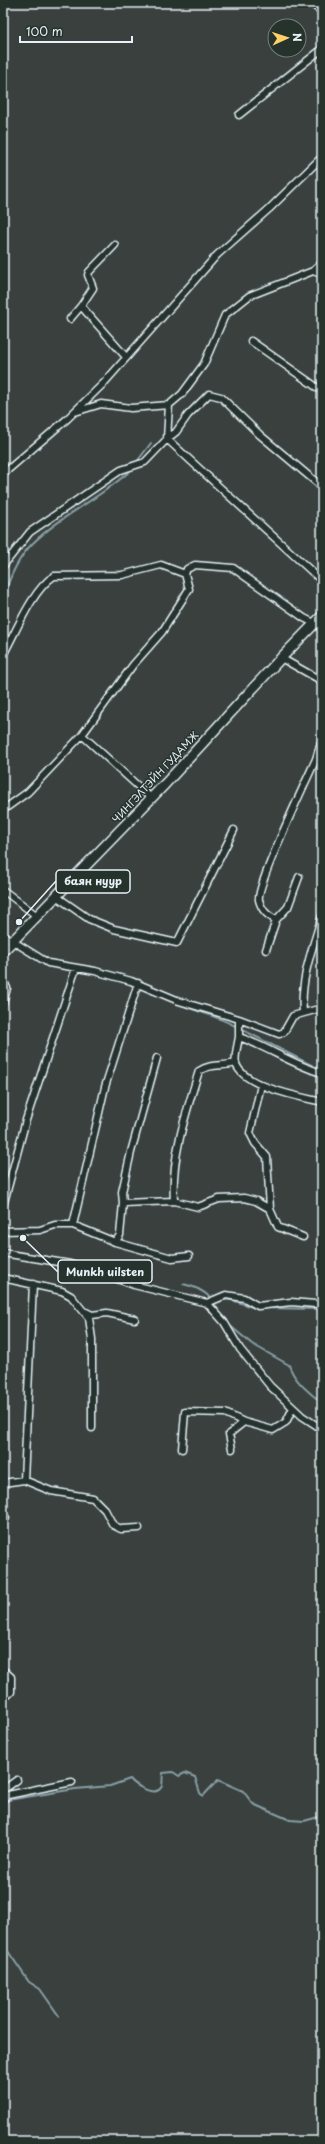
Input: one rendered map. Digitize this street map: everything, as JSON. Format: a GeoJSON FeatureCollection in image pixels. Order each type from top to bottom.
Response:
{"type":"FeatureCollection","features":[{"type":"Feature","properties":{"kind":"main road","name":"ЧИНГЭЛТЭЙН ГУДАМЖ"},"geometry":{"type":"LineString","coordinates":[[3,951],[151,798],[281,658],[318,626],[322,616]]}},
{"type":"Feature","properties":{"kind":"street"},"geometry":{"type":"LineString","coordinates":[[312,3],[322,12]]}},
{"type":"Feature","properties":{"kind":"street"},"geometry":{"type":"LineString","coordinates":[[239,115],[322,49]]}},
{"type":"Feature","properties":{"kind":"street"},"geometry":{"type":"LineString","coordinates":[[3,474],[74,412],[104,383],[216,255],[269,209],[322,157]]}},
{"type":"Feature","properties":{"kind":"street"},"geometry":{"type":"LineString","coordinates":[[70,319],[93,288],[88,276],[89,272],[115,245]]}},
{"type":"Feature","properties":{"kind":"street"},"geometry":{"type":"LineString","coordinates":[[74,412],[101,404],[131,408],[169,405],[182,394],[204,364],[225,315],[250,296],[313,271],[322,263]]}},
{"type":"Feature","properties":{"kind":"street"},"geometry":{"type":"LineString","coordinates":[[313,271],[322,274]]}},
{"type":"Feature","properties":{"kind":"street"},"geometry":{"type":"LineString","coordinates":[[81,306],[109,340],[126,357]]}},
{"type":"Feature","properties":{"kind":"street"},"geometry":{"type":"LineString","coordinates":[[251,341],[322,391]]}},
{"type":"Feature","properties":{"kind":"street"},"geometry":{"type":"LineString","coordinates":[[3,566],[30,532],[121,470],[145,462],[167,438],[176,432],[188,415],[209,394],[221,397],[260,435],[322,487]]}},
{"type":"Feature","properties":{"kind":"street"},"geometry":{"type":"LineString","coordinates":[[167,438],[169,405]]}},
{"type":"Feature","properties":{"kind":"street"},"geometry":{"type":"LineString","coordinates":[[167,438],[322,581]]}},
{"type":"Feature","properties":{"kind":"street"},"geometry":{"type":"LineString","coordinates":[[3,655],[32,603],[47,581],[54,576],[122,575],[161,565],[185,574]]}},
{"type":"Feature","properties":{"kind":"street"},"geometry":{"type":"LineString","coordinates":[[3,810],[28,792],[82,735],[134,665],[162,632],[189,589],[185,574],[188,569],[195,565],[232,568],[318,626]]}},
{"type":"Feature","properties":{"kind":"street"},"geometry":{"type":"LineString","coordinates":[[322,572],[322,577]]}},
{"type":"Feature","properties":{"kind":"street"},"geometry":{"type":"LineString","coordinates":[[281,658],[322,681]]}},
{"type":"Feature","properties":{"kind":"street"},"geometry":{"type":"LineString","coordinates":[[82,735],[151,798]]}},
{"type":"Feature","properties":{"kind":"street"},"geometry":{"type":"LineString","coordinates":[[276,920],[264,913],[258,899],[264,878],[316,759],[322,739]]}},
{"type":"Feature","properties":{"kind":"street"},"geometry":{"type":"LineString","coordinates":[[316,759],[322,763]]}},
{"type":"Feature","properties":{"kind":"street"},"geometry":{"type":"LineString","coordinates":[[56,896],[89,919],[114,930],[177,943],[234,830]]}},
{"type":"Feature","properties":{"kind":"street"},"geometry":{"type":"LineString","coordinates":[[266,950],[276,920],[288,907],[299,878]]}},
{"type":"Feature","properties":{"kind":"street"},"geometry":{"type":"LineString","coordinates":[[3,890],[37,916]]}},
{"type":"Feature","properties":{"kind":"street"},"geometry":{"type":"LineString","coordinates":[[303,1012],[301,996],[309,958],[322,916]]}},
{"type":"Feature","properties":{"kind":"street"},"geometry":{"type":"LineString","coordinates":[[3,935],[48,963],[95,971],[138,984],[179,1001],[239,1019],[279,1034],[284,1032],[293,1016],[322,1008]]}},
{"type":"Feature","properties":{"kind":"street"},"geometry":{"type":"LineString","coordinates":[[3,1206],[26,1120],[76,968]]}},
{"type":"Feature","properties":{"kind":"street"},"geometry":{"type":"LineString","coordinates":[[3,980],[7,988],[3,1003]]}},
{"type":"Feature","properties":{"kind":"street"},"geometry":{"type":"LineString","coordinates":[[73,1225],[105,1087],[138,984]]}},
{"type":"Feature","properties":{"kind":"street"},"geometry":{"type":"LineString","coordinates":[[239,1019],[236,1063],[241,1072],[261,1085],[322,1102]]}},
{"type":"Feature","properties":{"kind":"street"},"geometry":{"type":"LineString","coordinates":[[239,1036],[264,1046],[293,1062],[322,1073]]}},
{"type":"Feature","properties":{"kind":"street"},"geometry":{"type":"LineString","coordinates":[[115,1242],[120,1235],[123,1203],[122,1192],[131,1152],[157,1058]]}},
{"type":"Feature","properties":{"kind":"street"},"geometry":{"type":"LineString","coordinates":[[174,1201],[172,1181],[182,1127],[199,1071],[209,1065],[224,1066],[236,1063]]}},
{"type":"Feature","properties":{"kind":"street"},"geometry":{"type":"LineString","coordinates":[[261,1085],[250,1133],[255,1143],[267,1157],[270,1209],[278,1227],[302,1237]]}},
{"type":"Feature","properties":{"kind":"street"},"geometry":{"type":"LineString","coordinates":[[123,1203],[174,1201],[198,1207],[219,1199],[244,1198],[256,1201],[270,1209]]}},
{"type":"Feature","properties":{"kind":"street"},"geometry":{"type":"LineString","coordinates":[[3,1231],[40,1230],[55,1225],[73,1225],[115,1242],[172,1258],[188,1256]]}},
{"type":"Feature","properties":{"kind":"street"},"geometry":{"type":"LineString","coordinates":[[3,1253],[70,1264],[101,1272],[134,1285],[207,1303],[224,1322],[240,1350],[270,1386],[293,1408],[322,1429]]}},
{"type":"Feature","properties":{"kind":"street"},"geometry":{"type":"LineString","coordinates":[[3,1278],[62,1291],[71,1296],[90,1318],[92,1339],[92,1428]]}},
{"type":"Feature","properties":{"kind":"street"},"geometry":{"type":"LineString","coordinates":[[24,1480],[33,1284]]}},
{"type":"Feature","properties":{"kind":"street"},"geometry":{"type":"LineString","coordinates":[[207,1303],[226,1294],[244,1298],[258,1306],[291,1302],[315,1304]]}},
{"type":"Feature","properties":{"kind":"street"},"geometry":{"type":"LineString","coordinates":[[84,1312],[92,1315],[107,1313],[134,1318]]}},
{"type":"Feature","properties":{"kind":"street"},"geometry":{"type":"LineString","coordinates":[[182,1449],[185,1412],[225,1413],[244,1422],[273,1430],[286,1422],[293,1408]]}},
{"type":"Feature","properties":{"kind":"street"},"geometry":{"type":"LineString","coordinates":[[232,1449],[229,1434],[244,1422]]}},
{"type":"Feature","properties":{"kind":"street"},"geometry":{"type":"LineString","coordinates":[[3,1483],[24,1480],[51,1490],[93,1498],[105,1510],[113,1525],[121,1529],[139,1528]]}},
{"type":"Feature","properties":{"kind":"street"},"geometry":{"type":"LineString","coordinates":[[3,1670],[11,1677],[11,1692],[3,1700]]}},
{"type":"Feature","properties":{"kind":"street"},"geometry":{"type":"LineString","coordinates":[[3,1790],[17,1780]]}},
{"type":"Feature","properties":{"kind":"street"},"geometry":{"type":"LineString","coordinates":[[3,1799],[8,1795],[72,1782]]}},
{"type":"Feature","properties":{"kind":"waterway"},"geometry":{"type":"LineString","coordinates":[[136,463],[151,443]]}},
{"type":"Feature","properties":{"kind":"waterway"},"geometry":{"type":"LineString","coordinates":[[3,598],[14,569],[32,544],[55,524],[107,489],[131,470]]}},
{"type":"Feature","properties":{"kind":"waterway"},"geometry":{"type":"LineString","coordinates":[[177,1003],[237,1027]]}},
{"type":"Feature","properties":{"kind":"waterway"},"geometry":{"type":"LineString","coordinates":[[241,1029],[317,1068]]}},
{"type":"Feature","properties":{"kind":"waterway"},"geometry":{"type":"LineString","coordinates":[[183,1284],[199,1289],[212,1299]]}},
{"type":"Feature","properties":{"kind":"waterway"},"geometry":{"type":"LineString","coordinates":[[214,1304],[220,1301],[230,1300],[257,1308]]}},
{"type":"Feature","properties":{"kind":"waterway"},"geometry":{"type":"LineString","coordinates":[[214,1303],[222,1316]]}},
{"type":"Feature","properties":{"kind":"waterway"},"geometry":{"type":"LineString","coordinates":[[261,1308],[322,1309]]}},
{"type":"Feature","properties":{"kind":"waterway"},"geometry":{"type":"LineString","coordinates":[[228,1324],[252,1344],[289,1365],[298,1381],[322,1403]]}},
{"type":"Feature","properties":{"kind":"waterway"},"geometry":{"type":"LineString","coordinates":[[3,1805],[8,1800],[75,1789],[110,1786],[130,1779],[146,1790],[155,1791],[159,1790],[162,1786],[163,1773],[173,1772],[179,1776],[185,1773],[195,1777],[200,1793],[203,1796],[218,1780],[243,1791],[253,1804],[290,1820],[304,1821],[322,1816]]}},
{"type":"Feature","properties":{"kind":"waterway"},"geometry":{"type":"LineString","coordinates":[[3,1944],[29,1982],[40,1989],[59,2016]]}},
{"type":"Feature","properties":{"kind":"place","name":"баян нуур"},"geometry":{"type":"Point","coordinates":[19,922]}},
{"type":"Feature","properties":{"kind":"place","name":"Munkh uilsten"},"geometry":{"type":"Point","coordinates":[23,1238]}}]}
